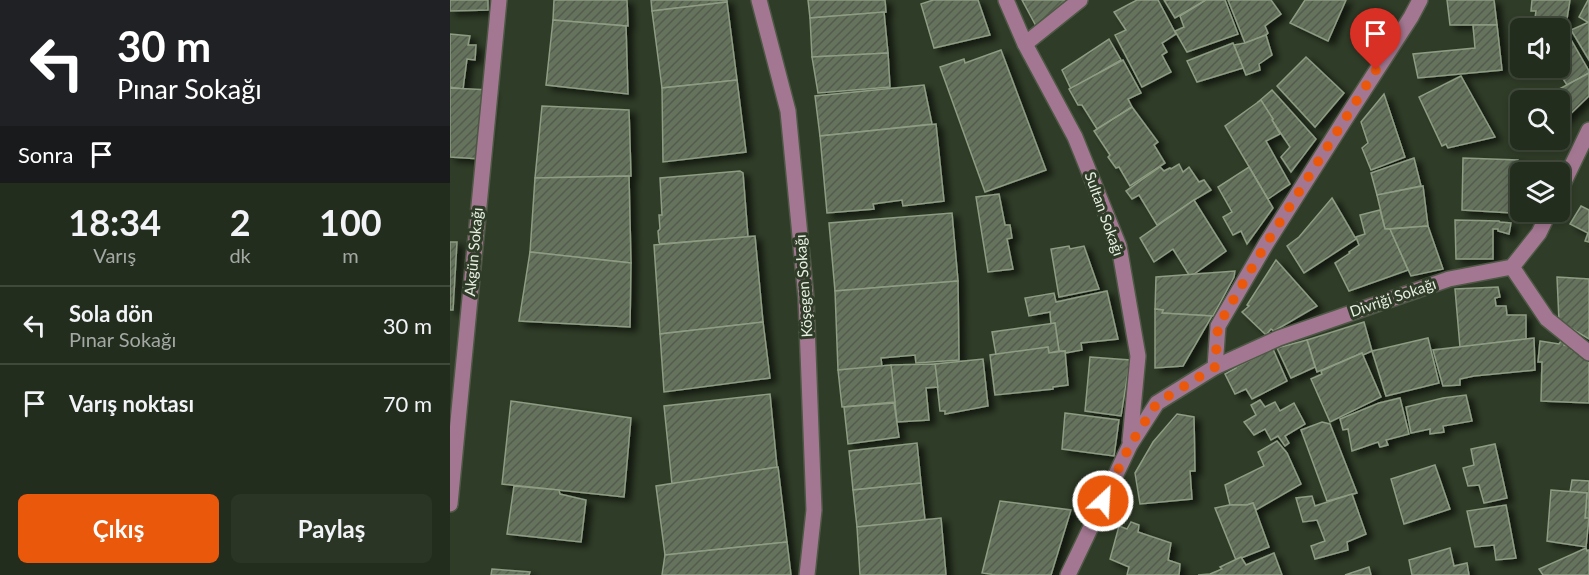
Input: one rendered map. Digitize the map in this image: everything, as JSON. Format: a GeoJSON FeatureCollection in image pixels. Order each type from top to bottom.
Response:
{"type":"FeatureCollection","features":[{"type":"Feature","properties":{"kind":"street","name":"Akgün Sokağı"},"geometry":{"type":"LineString","coordinates":[[450,504],[499,0]]}},
{"type":"Feature","properties":{"kind":"street","name":"Köşegen Sokağı"},"geometry":{"type":"LineString","coordinates":[[759,0],[788,111],[806,298],[814,510],[807,575]]}},
{"type":"Feature","properties":{"kind":"street","name":"Sultan Sokağı"},"geometry":{"type":"LineString","coordinates":[[1006,0],[1025,44],[1075,137],[1119,246],[1138,356],[1130,445]]}},
{"type":"Feature","properties":{"kind":"street"},"geometry":{"type":"LineString","coordinates":[[1025,44],[1080,0]]}},
{"type":"Feature","properties":{"kind":"street"},"geometry":{"type":"LineString","coordinates":[[1215,367],[1218,326],[1266,244],[1420,0]]}},
{"type":"Feature","properties":{"kind":"street"},"geometry":{"type":"LineString","coordinates":[[1570,169],[1589,130]]}},
{"type":"Feature","properties":{"kind":"street"},"geometry":{"type":"LineString","coordinates":[[1544,222],[1539,233],[1512,267],[1546,319],[1589,353]]}},
{"type":"Feature","properties":{"kind":"street","name":"Divriği Sokağı"},"geometry":{"type":"LineString","coordinates":[[1130,445],[1157,403],[1215,367],[1279,338],[1449,279],[1512,267]]}},
{"type":"Feature","properties":{"kind":"street"},"geometry":{"type":"LineString","coordinates":[[1068,575],[1130,445]]}},
{"type":"Feature","properties":{"kind":"building"},"geometry":{"type":"Polygon","coordinates":[[[450,0],[488,0],[488,10],[450,11],[450,0]]]}},
{"type":"Feature","properties":{"kind":"building"},"geometry":{"type":"Polygon","coordinates":[[[554,0],[627,0],[628,26],[553,20],[554,0]]]}},
{"type":"Feature","properties":{"kind":"building"},"geometry":{"type":"Polygon","coordinates":[[[651,0],[727,0],[727,2],[652,11],[651,0]]]}},
{"type":"Feature","properties":{"kind":"building"},"geometry":{"type":"Polygon","coordinates":[[[808,0],[885,0],[886,12],[810,18],[808,0]]]}},
{"type":"Feature","properties":{"kind":"building"},"geometry":{"type":"Polygon","coordinates":[[[933,0],[978,0],[990,35],[934,48],[921,4],[933,0]]]}},
{"type":"Feature","properties":{"kind":"building"},"geometry":{"type":"Polygon","coordinates":[[[1022,0],[1077,0],[1045,18],[1046,20],[1036,26],[1022,0]]]}},
{"type":"Feature","properties":{"kind":"building"},"geometry":{"type":"Polygon","coordinates":[[[1137,0],[1158,0],[1176,34],[1162,43],[1167,52],[1162,55],[1171,72],[1142,87],[1115,35],[1126,30],[1114,12],[1137,0]]]}},
{"type":"Feature","properties":{"kind":"building"},"geometry":{"type":"Polygon","coordinates":[[[1164,0],[1206,0],[1175,18],[1164,0]]]}},
{"type":"Feature","properties":{"kind":"building"},"geometry":{"type":"Polygon","coordinates":[[[1206,0],[1225,0],[1238,34],[1187,52],[1175,31],[1184,27],[1180,16],[1206,0]]]}},
{"type":"Feature","properties":{"kind":"building"},"geometry":{"type":"Polygon","coordinates":[[[1228,0],[1271,0],[1281,14],[1265,26],[1268,33],[1266,35],[1245,43],[1228,0]]]}},
{"type":"Feature","properties":{"kind":"building"},"geometry":{"type":"Polygon","coordinates":[[[1305,0],[1346,0],[1328,41],[1290,23],[1305,0]]]}},
{"type":"Feature","properties":{"kind":"building"},"geometry":{"type":"Polygon","coordinates":[[[1447,0],[1494,0],[1497,25],[1450,25],[1447,0]]]}},
{"type":"Feature","properties":{"kind":"building"},"geometry":{"type":"Polygon","coordinates":[[[1532,0],[1570,0],[1567,18],[1535,18],[1536,11],[1531,11],[1532,0]]]}},
{"type":"Feature","properties":{"kind":"building"},"geometry":{"type":"Polygon","coordinates":[[[1589,0],[1589,23],[1579,17],[1589,0]]]}},
{"type":"Feature","properties":{"kind":"building"},"geometry":{"type":"Polygon","coordinates":[[[727,2],[737,80],[662,88],[652,11],[727,2]]]}},
{"type":"Feature","properties":{"kind":"building"},"geometry":{"type":"Polygon","coordinates":[[[884,12],[888,53],[812,57],[810,18],[884,12]]]}},
{"type":"Feature","properties":{"kind":"building"},"geometry":{"type":"Polygon","coordinates":[[[553,20],[626,26],[628,94],[546,85],[553,20]]]}},
{"type":"Feature","properties":{"kind":"building"},"geometry":{"type":"Polygon","coordinates":[[[1589,22],[1589,60],[1571,30],[1589,22]]]}},
{"type":"Feature","properties":{"kind":"building"},"geometry":{"type":"Polygon","coordinates":[[[1473,25],[1497,25],[1502,70],[1418,78],[1413,54],[1475,48],[1473,25]]]}},
{"type":"Feature","properties":{"kind":"building"},"geometry":{"type":"Polygon","coordinates":[[[450,34],[470,36],[468,45],[476,45],[475,60],[467,59],[463,89],[450,87],[450,34]]]}},
{"type":"Feature","properties":{"kind":"building"},"geometry":{"type":"Polygon","coordinates":[[[1266,35],[1272,55],[1259,64],[1260,70],[1246,75],[1234,45],[1266,35]]]}},
{"type":"Feature","properties":{"kind":"building"},"geometry":{"type":"Polygon","coordinates":[[[1570,38],[1589,73],[1567,85],[1562,78],[1570,78],[1570,38]]]}},
{"type":"Feature","properties":{"kind":"building"},"geometry":{"type":"Polygon","coordinates":[[[1109,39],[1121,60],[1071,89],[1062,70],[1109,39]]]}},
{"type":"Feature","properties":{"kind":"building"},"geometry":{"type":"Polygon","coordinates":[[[1233,43],[1243,68],[1197,82],[1187,61],[1233,43]]]}},
{"type":"Feature","properties":{"kind":"building"},"geometry":{"type":"Polygon","coordinates":[[[1001,50],[1046,170],[985,192],[940,67],[964,59],[965,63],[1001,50]]]}},
{"type":"Feature","properties":{"kind":"building"},"geometry":{"type":"Polygon","coordinates":[[[888,53],[890,87],[818,93],[812,57],[888,53]]]}},
{"type":"Feature","properties":{"kind":"building"},"geometry":{"type":"Polygon","coordinates":[[[1306,57],[1344,93],[1315,127],[1277,86],[1306,57]]]}},
{"type":"Feature","properties":{"kind":"building"},"geometry":{"type":"Polygon","coordinates":[[[1123,60],[1141,93],[1128,99],[1132,107],[1097,129],[1082,105],[1078,105],[1069,89],[1123,60]]]}},
{"type":"Feature","properties":{"kind":"building"},"geometry":{"type":"Polygon","coordinates":[[[1589,73],[1589,96],[1570,114],[1570,90],[1558,90],[1589,73]]]}},
{"type":"Feature","properties":{"kind":"building"},"geometry":{"type":"Polygon","coordinates":[[[1461,76],[1495,137],[1448,148],[1446,144],[1442,146],[1419,97],[1461,76]]]}},
{"type":"Feature","properties":{"kind":"building"},"geometry":{"type":"Polygon","coordinates":[[[737,80],[746,152],[663,162],[662,88],[737,80]]]}},
{"type":"Feature","properties":{"kind":"building"},"geometry":{"type":"Polygon","coordinates":[[[924,85],[932,124],[820,136],[815,96],[924,85]]]}},
{"type":"Feature","properties":{"kind":"building"},"geometry":{"type":"Polygon","coordinates":[[[450,88],[490,90],[481,159],[450,157],[450,88]]]}},
{"type":"Feature","properties":{"kind":"building"},"geometry":{"type":"Polygon","coordinates":[[[1272,90],[1316,139],[1291,172],[1281,157],[1290,147],[1273,119],[1258,102],[1272,90]]]}},
{"type":"Feature","properties":{"kind":"building"},"geometry":{"type":"Polygon","coordinates":[[[1384,94],[1405,157],[1371,170],[1362,148],[1368,143],[1361,122],[1384,94]]]}},
{"type":"Feature","properties":{"kind":"building"},"geometry":{"type":"Polygon","coordinates":[[[1261,100],[1280,134],[1266,141],[1290,184],[1268,199],[1225,126],[1261,100]]]}},
{"type":"Feature","properties":{"kind":"building"},"geometry":{"type":"Polygon","coordinates":[[[542,106],[629,110],[631,176],[535,178],[542,106]]]}},
{"type":"Feature","properties":{"kind":"building"},"geometry":{"type":"Polygon","coordinates":[[[1132,107],[1158,142],[1154,145],[1165,163],[1130,186],[1119,167],[1116,168],[1108,157],[1110,155],[1094,131],[1132,107]]]}},
{"type":"Feature","properties":{"kind":"building"},"geometry":{"type":"Polygon","coordinates":[[[936,124],[944,201],[903,206],[902,200],[873,204],[874,209],[827,213],[820,136],[936,124]]]}},
{"type":"Feature","properties":{"kind":"building"},"geometry":{"type":"Polygon","coordinates":[[[1414,158],[1421,186],[1377,195],[1371,173],[1414,158]]]}},
{"type":"Feature","properties":{"kind":"building"},"geometry":{"type":"Polygon","coordinates":[[[1463,158],[1518,160],[1518,162],[1510,162],[1510,213],[1462,210],[1463,158]]]}},
{"type":"Feature","properties":{"kind":"building"},"geometry":{"type":"Polygon","coordinates":[[[1179,164],[1183,172],[1189,167],[1199,182],[1204,180],[1211,190],[1157,225],[1139,195],[1132,199],[1126,191],[1160,167],[1164,171],[1179,164]]]}},
{"type":"Feature","properties":{"kind":"building"},"geometry":{"type":"Polygon","coordinates":[[[1249,167],[1273,208],[1247,244],[1241,231],[1233,235],[1223,217],[1232,212],[1218,187],[1249,167]]]}},
{"type":"Feature","properties":{"kind":"building"},"geometry":{"type":"Polygon","coordinates":[[[740,171],[743,173],[748,237],[660,244],[659,215],[662,215],[660,178],[740,171]]]}},
{"type":"Feature","properties":{"kind":"building"},"geometry":{"type":"Polygon","coordinates":[[[629,176],[631,263],[530,252],[535,178],[629,176]]]}},
{"type":"Feature","properties":{"kind":"building"},"geometry":{"type":"Polygon","coordinates":[[[1423,186],[1428,226],[1385,229],[1377,195],[1423,186]]]}},
{"type":"Feature","properties":{"kind":"building"},"geometry":{"type":"Polygon","coordinates":[[[999,194],[1005,225],[1010,225],[1012,238],[1007,239],[1013,269],[988,272],[976,197],[999,194]]]}},
{"type":"Feature","properties":{"kind":"building"},"geometry":{"type":"Polygon","coordinates":[[[1332,198],[1356,239],[1304,273],[1287,246],[1299,237],[1332,198]]]}},
{"type":"Feature","properties":{"kind":"building"},"geometry":{"type":"Polygon","coordinates":[[[1194,200],[1226,251],[1194,274],[1189,275],[1173,249],[1154,262],[1140,238],[1194,200]]]}},
{"type":"Feature","properties":{"kind":"building"},"geometry":{"type":"Polygon","coordinates":[[[1581,206],[1589,210],[1589,242],[1585,241],[1588,233],[1570,224],[1581,206]]]}},
{"type":"Feature","properties":{"kind":"building"},"geometry":{"type":"Polygon","coordinates":[[[1380,210],[1385,229],[1390,229],[1408,270],[1349,291],[1335,263],[1359,245],[1356,237],[1365,234],[1360,215],[1380,210]]]}},
{"type":"Feature","properties":{"kind":"building"},"geometry":{"type":"Polygon","coordinates":[[[952,213],[958,281],[835,291],[829,223],[952,213]]]}},
{"type":"Feature","properties":{"kind":"building"},"geometry":{"type":"Polygon","coordinates":[[[1455,220],[1511,223],[1509,234],[1493,229],[1493,259],[1456,259],[1455,220]]]}},
{"type":"Feature","properties":{"kind":"building"},"geometry":{"type":"Polygon","coordinates":[[[1428,226],[1443,269],[1411,276],[1390,229],[1428,226]]]}},
{"type":"Feature","properties":{"kind":"building"},"geometry":{"type":"Polygon","coordinates":[[[755,236],[763,322],[660,334],[654,245],[755,236]]]}},
{"type":"Feature","properties":{"kind":"building"},"geometry":{"type":"Polygon","coordinates":[[[450,242],[457,242],[453,310],[450,310],[450,242]]]}},
{"type":"Feature","properties":{"kind":"building"},"geometry":{"type":"Polygon","coordinates":[[[1069,246],[1070,249],[1084,246],[1099,289],[1059,297],[1051,249],[1069,246]]]}},
{"type":"Feature","properties":{"kind":"building"},"geometry":{"type":"Polygon","coordinates":[[[530,252],[631,263],[630,327],[519,321],[530,252]]]}},
{"type":"Feature","properties":{"kind":"building"},"geometry":{"type":"Polygon","coordinates":[[[1276,260],[1317,306],[1274,331],[1271,329],[1266,335],[1242,312],[1249,306],[1247,305],[1276,260]]]}},
{"type":"Feature","properties":{"kind":"building"},"geometry":{"type":"Polygon","coordinates":[[[1235,271],[1213,316],[1162,313],[1163,310],[1155,309],[1156,277],[1235,271]]]}},
{"type":"Feature","properties":{"kind":"building"},"geometry":{"type":"Polygon","coordinates":[[[1557,277],[1589,279],[1589,339],[1559,321],[1557,277]]]}},
{"type":"Feature","properties":{"kind":"building"},"geometry":{"type":"Polygon","coordinates":[[[958,281],[959,360],[916,363],[915,355],[881,358],[882,367],[838,370],[835,291],[958,281]]]}},
{"type":"Feature","properties":{"kind":"building"},"geometry":{"type":"Polygon","coordinates":[[[1498,287],[1500,297],[1495,298],[1496,306],[1506,306],[1507,315],[1526,315],[1526,339],[1460,347],[1455,289],[1498,287]]]}},
{"type":"Feature","properties":{"kind":"building"},"geometry":{"type":"Polygon","coordinates":[[[1107,291],[1118,339],[1081,343],[1082,350],[1065,353],[1065,351],[1059,351],[1055,323],[1051,324],[1050,312],[1029,316],[1025,298],[1054,293],[1056,302],[1107,291]]]}},
{"type":"Feature","properties":{"kind":"building"},"geometry":{"type":"Polygon","coordinates":[[[1155,309],[1163,310],[1162,313],[1212,316],[1183,366],[1155,368],[1155,309]]]}},
{"type":"Feature","properties":{"kind":"building"},"geometry":{"type":"Polygon","coordinates":[[[763,322],[770,378],[664,392],[660,334],[763,322]]]}},
{"type":"Feature","properties":{"kind":"building"},"geometry":{"type":"Polygon","coordinates":[[[1364,322],[1372,351],[1317,372],[1307,340],[1364,322]]]}},
{"type":"Feature","properties":{"kind":"building"},"geometry":{"type":"Polygon","coordinates":[[[1055,323],[1059,351],[1049,353],[1048,347],[996,355],[992,332],[1055,323]]]}},
{"type":"Feature","properties":{"kind":"building"},"geometry":{"type":"Polygon","coordinates":[[[1428,338],[1439,383],[1386,396],[1372,351],[1428,338]]]}},
{"type":"Feature","properties":{"kind":"building"},"geometry":{"type":"Polygon","coordinates":[[[1534,338],[1535,370],[1474,376],[1460,379],[1460,385],[1443,386],[1433,350],[1534,338]]]}},
{"type":"Feature","properties":{"kind":"building"},"geometry":{"type":"Polygon","coordinates":[[[1307,340],[1315,367],[1291,378],[1277,348],[1307,340]]]}},
{"type":"Feature","properties":{"kind":"building"},"geometry":{"type":"Polygon","coordinates":[[[1540,341],[1559,344],[1561,341],[1565,343],[1564,345],[1572,347],[1572,350],[1589,357],[1589,403],[1541,401],[1542,362],[1538,362],[1540,341]]]}},
{"type":"Feature","properties":{"kind":"building"},"geometry":{"type":"Polygon","coordinates":[[[1048,347],[1049,353],[1065,351],[1068,385],[1053,387],[1053,389],[995,395],[990,355],[1048,347]]]}},
{"type":"Feature","properties":{"kind":"building"},"geometry":{"type":"Polygon","coordinates":[[[1273,349],[1287,381],[1252,399],[1246,389],[1235,394],[1225,374],[1273,349]]]}},
{"type":"Feature","properties":{"kind":"building"},"geometry":{"type":"Polygon","coordinates":[[[1362,353],[1381,397],[1330,422],[1311,379],[1322,374],[1321,371],[1362,353]]]}},
{"type":"Feature","properties":{"kind":"building"},"geometry":{"type":"Polygon","coordinates":[[[1090,357],[1130,360],[1121,416],[1085,411],[1090,357]]]}},
{"type":"Feature","properties":{"kind":"building"},"geometry":{"type":"Polygon","coordinates":[[[983,359],[988,406],[945,414],[945,411],[940,411],[935,364],[983,359]]]}},
{"type":"Feature","properties":{"kind":"building"},"geometry":{"type":"Polygon","coordinates":[[[935,364],[938,387],[926,388],[929,420],[897,422],[891,365],[935,364]]]}},
{"type":"Feature","properties":{"kind":"building"},"geometry":{"type":"Polygon","coordinates":[[[891,365],[895,402],[842,407],[838,370],[891,365]]]}},
{"type":"Feature","properties":{"kind":"building"},"geometry":{"type":"Polygon","coordinates":[[[770,394],[777,467],[672,484],[664,406],[770,394]]]}},
{"type":"Feature","properties":{"kind":"building"},"geometry":{"type":"Polygon","coordinates":[[[1466,395],[1472,421],[1443,426],[1444,432],[1430,434],[1430,429],[1411,433],[1406,407],[1466,395]]]}},
{"type":"Feature","properties":{"kind":"building"},"geometry":{"type":"Polygon","coordinates":[[[1400,398],[1409,434],[1386,440],[1388,445],[1380,447],[1378,442],[1352,451],[1348,429],[1343,430],[1340,419],[1379,403],[1400,398]]]}},
{"type":"Feature","properties":{"kind":"building"},"geometry":{"type":"Polygon","coordinates":[[[1260,400],[1265,407],[1275,402],[1280,411],[1294,403],[1305,424],[1285,436],[1289,443],[1285,446],[1278,436],[1271,440],[1265,429],[1254,435],[1244,422],[1256,415],[1251,405],[1260,400]]]}},
{"type":"Feature","properties":{"kind":"building"},"geometry":{"type":"Polygon","coordinates":[[[511,401],[631,418],[624,497],[502,484],[511,401]]]}},
{"type":"Feature","properties":{"kind":"building"},"geometry":{"type":"Polygon","coordinates":[[[894,403],[899,437],[848,444],[844,407],[894,403]]]}},
{"type":"Feature","properties":{"kind":"building"},"geometry":{"type":"Polygon","coordinates":[[[1065,413],[1119,420],[1114,456],[1062,449],[1065,413]]]}},
{"type":"Feature","properties":{"kind":"building"},"geometry":{"type":"Polygon","coordinates":[[[1177,414],[1194,417],[1195,471],[1190,471],[1192,499],[1140,504],[1135,473],[1153,442],[1177,414]]]}},
{"type":"Feature","properties":{"kind":"building"},"geometry":{"type":"Polygon","coordinates":[[[1322,422],[1330,424],[1357,493],[1327,501],[1301,430],[1322,422]]]}},
{"type":"Feature","properties":{"kind":"building"},"geometry":{"type":"Polygon","coordinates":[[[1277,441],[1287,453],[1301,484],[1256,510],[1253,503],[1230,505],[1225,485],[1264,466],[1258,452],[1277,441]]]}},
{"type":"Feature","properties":{"kind":"building"},"geometry":{"type":"Polygon","coordinates":[[[917,443],[921,483],[853,490],[849,451],[917,443]]]}},
{"type":"Feature","properties":{"kind":"building"},"geometry":{"type":"Polygon","coordinates":[[[1495,444],[1507,498],[1484,503],[1479,485],[1468,486],[1463,468],[1474,465],[1471,449],[1495,444]]]}},
{"type":"Feature","properties":{"kind":"building"},"geometry":{"type":"Polygon","coordinates":[[[1435,465],[1450,509],[1404,524],[1391,479],[1435,465]]]}},
{"type":"Feature","properties":{"kind":"building"},"geometry":{"type":"Polygon","coordinates":[[[778,467],[787,542],[665,555],[656,486],[778,467]]]}},
{"type":"Feature","properties":{"kind":"building"},"geometry":{"type":"Polygon","coordinates":[[[1572,480],[1589,481],[1589,519],[1585,518],[1587,493],[1570,492],[1572,480]]]}},
{"type":"Feature","properties":{"kind":"building"},"geometry":{"type":"Polygon","coordinates":[[[921,483],[925,520],[857,527],[853,490],[921,483]]]}},
{"type":"Feature","properties":{"kind":"building"},"geometry":{"type":"Polygon","coordinates":[[[514,486],[559,490],[560,494],[586,500],[581,542],[507,534],[514,486]]]}},
{"type":"Feature","properties":{"kind":"building"},"geometry":{"type":"Polygon","coordinates":[[[1551,490],[1587,493],[1585,518],[1589,518],[1586,547],[1547,541],[1551,490]]]}},
{"type":"Feature","properties":{"kind":"building"},"geometry":{"type":"Polygon","coordinates":[[[1352,494],[1366,534],[1347,542],[1348,550],[1315,559],[1311,546],[1325,541],[1317,520],[1303,522],[1296,498],[1312,496],[1315,506],[1352,494]]]}},
{"type":"Feature","properties":{"kind":"building"},"geometry":{"type":"Polygon","coordinates":[[[1000,501],[1071,510],[1051,575],[982,573],[1000,501]]]}},
{"type":"Feature","properties":{"kind":"building"},"geometry":{"type":"Polygon","coordinates":[[[1253,503],[1269,547],[1236,560],[1215,508],[1253,503]]]}},
{"type":"Feature","properties":{"kind":"building"},"geometry":{"type":"Polygon","coordinates":[[[1506,505],[1516,558],[1496,560],[1494,545],[1475,547],[1467,511],[1506,505]]]}},
{"type":"Feature","properties":{"kind":"building"},"geometry":{"type":"Polygon","coordinates":[[[941,518],[946,575],[860,575],[857,527],[941,518]]]}},
{"type":"Feature","properties":{"kind":"building"},"geometry":{"type":"Polygon","coordinates":[[[1131,522],[1139,525],[1138,532],[1171,543],[1168,560],[1180,564],[1179,575],[1127,575],[1129,567],[1110,559],[1119,526],[1127,529],[1131,522]]]}},
{"type":"Feature","properties":{"kind":"building"},"geometry":{"type":"Polygon","coordinates":[[[787,542],[791,575],[662,575],[665,555],[787,542]]]}},
{"type":"Feature","properties":{"kind":"building"},"geometry":{"type":"Polygon","coordinates":[[[1450,548],[1454,566],[1467,563],[1469,575],[1412,575],[1409,560],[1450,548]]]}},
{"type":"Feature","properties":{"kind":"building"},"geometry":{"type":"Polygon","coordinates":[[[1586,548],[1587,551],[1589,550],[1589,575],[1543,575],[1539,569],[1586,548]]]}},
{"type":"Feature","properties":{"kind":"building"},"geometry":{"type":"Polygon","coordinates":[[[1274,553],[1282,575],[1198,575],[1210,574],[1222,569],[1220,567],[1241,557],[1246,565],[1274,553]]]}},
{"type":"Feature","properties":{"kind":"building"},"geometry":{"type":"Polygon","coordinates":[[[1369,567],[1371,575],[1345,575],[1369,567]]]}},
{"type":"Feature","properties":{"kind":"building"},"geometry":{"type":"Polygon","coordinates":[[[492,569],[530,572],[529,575],[491,575],[492,569]]]}},
{"type":"Feature","properties":{"kind":"route"},"geometry":{"type":"LineString","coordinates":[[1103,501],[1130,445],[1157,403],[1215,367],[1218,326],[1266,244],[1376,70]]}}]}
